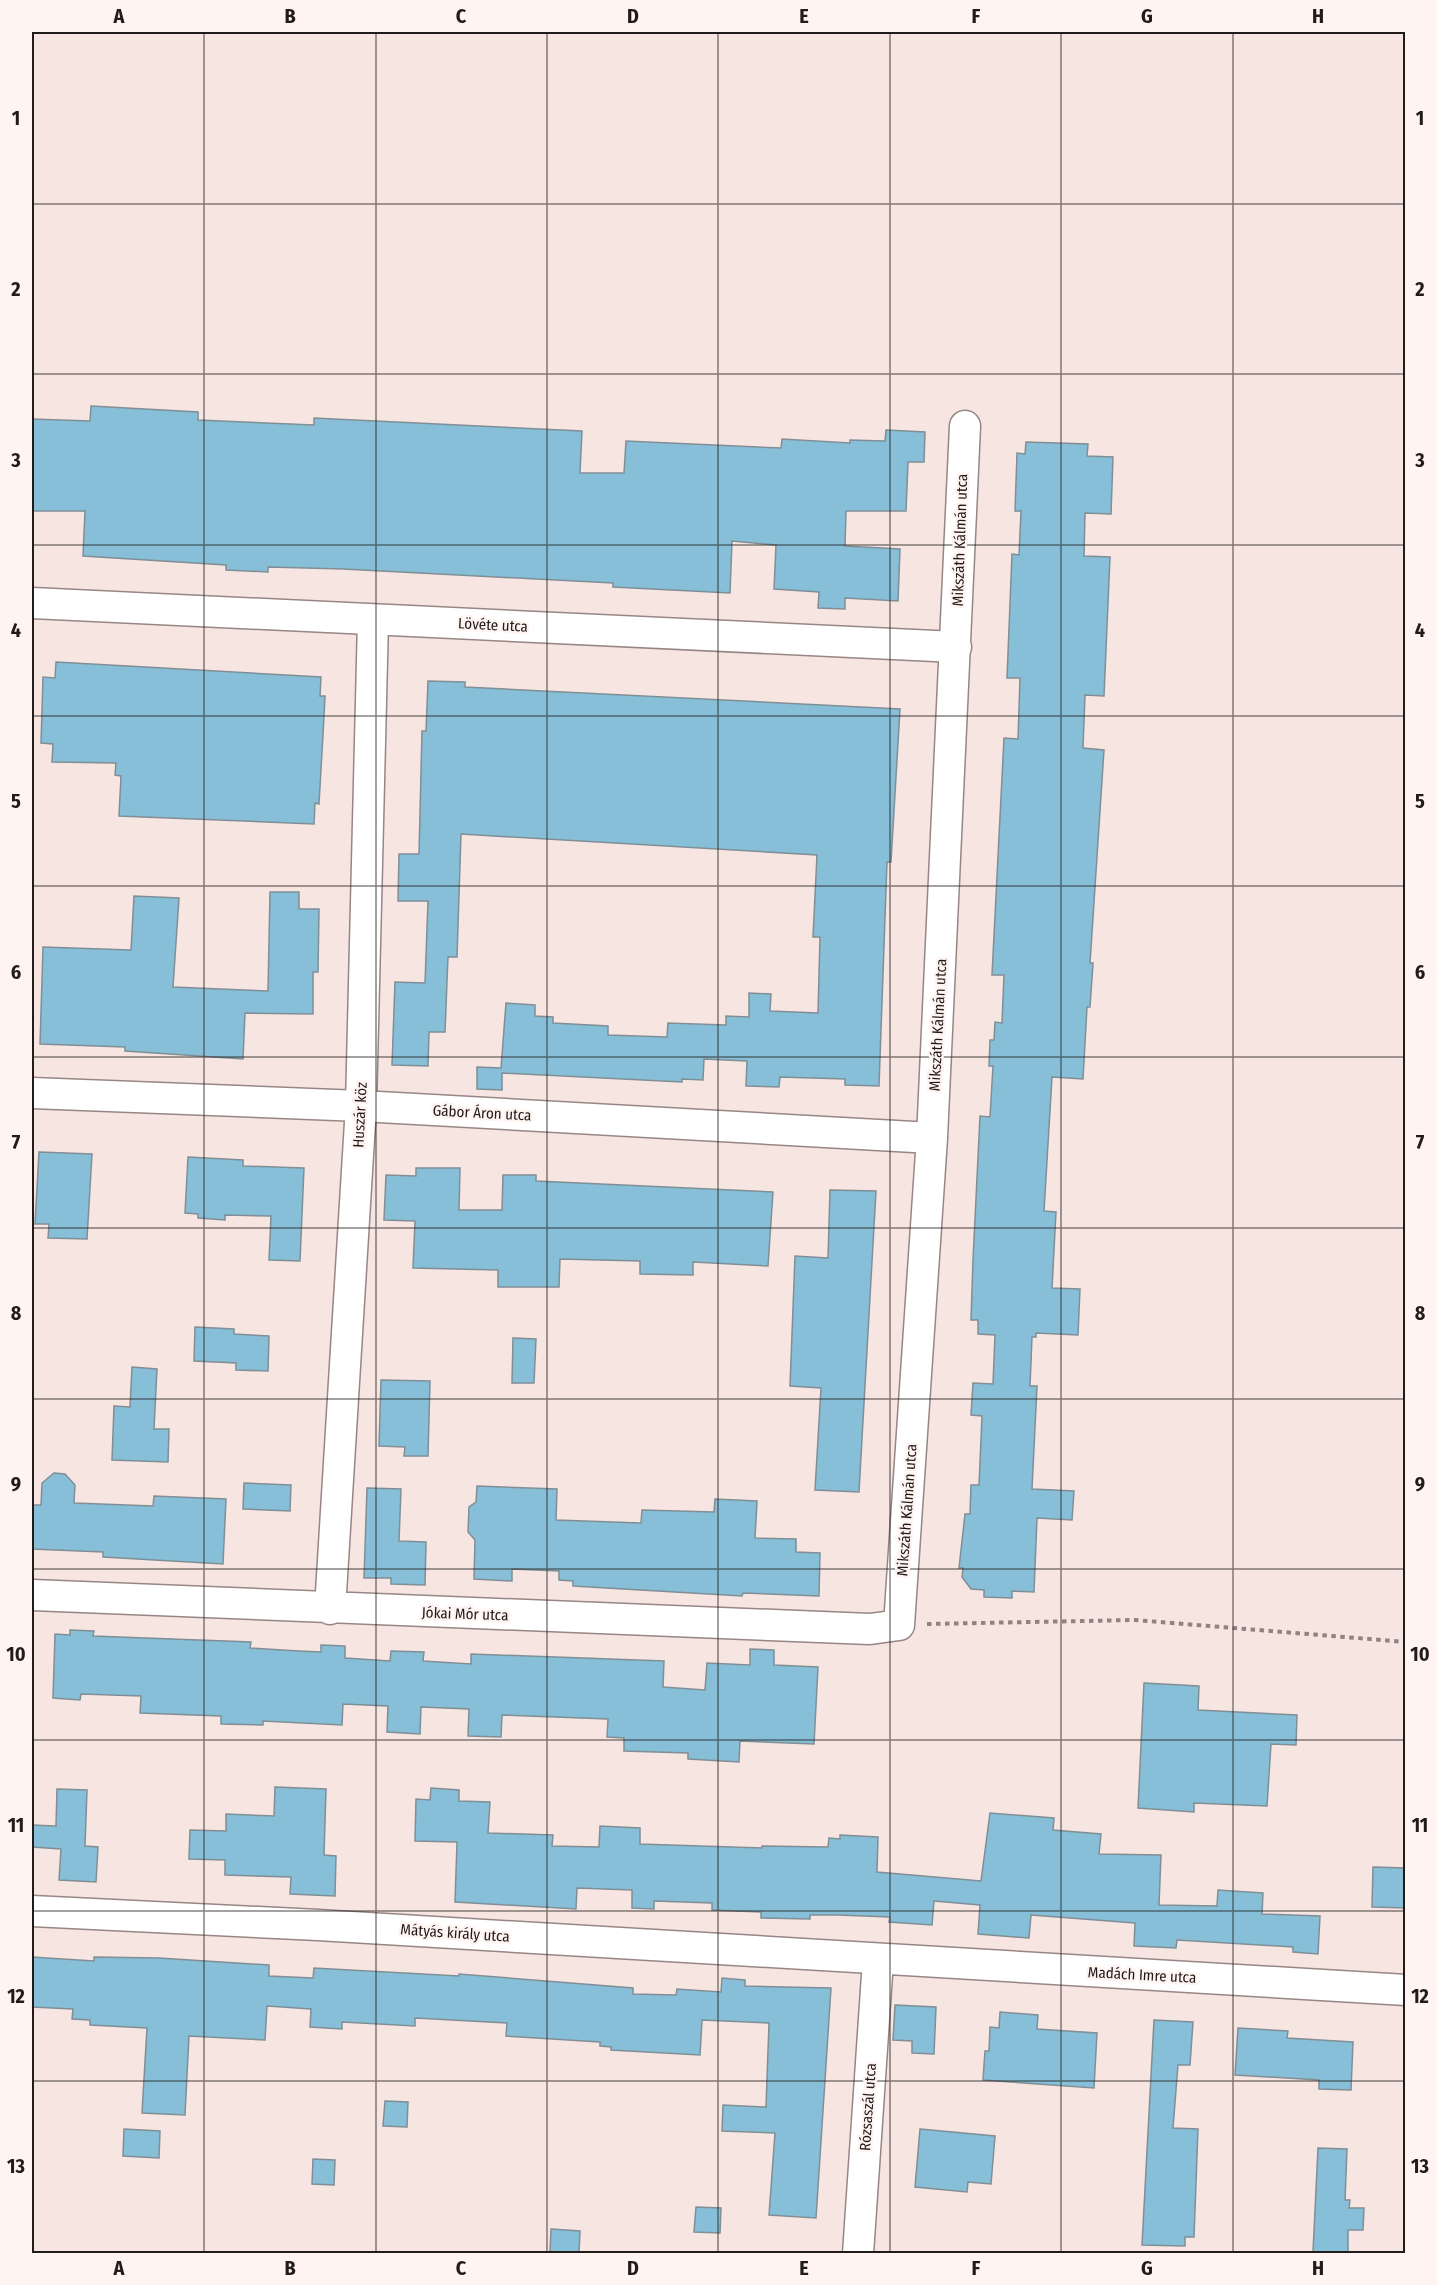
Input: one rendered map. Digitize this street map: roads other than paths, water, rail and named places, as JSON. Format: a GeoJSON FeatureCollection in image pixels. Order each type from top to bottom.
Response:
{"type":"FeatureCollection","features":[{"type":"Feature","properties":{"kind":"street","name":"Mikszáth Kálmán utca"},"geometry":{"type":"LineString","coordinates":[[899,1624],[932,1138],[965,426]]}},
{"type":"Feature","properties":{"kind":"street","name":"Lövéte utca"},"geometry":{"type":"LineString","coordinates":[[32,603],[956,647]]}},
{"type":"Feature","properties":{"kind":"street","name":"Huszár köz"},"geometry":{"type":"LineString","coordinates":[[330,1609],[361,1106],[373,620]]}},
{"type":"Feature","properties":{"kind":"street","name":"Gábor Áron utca"},"geometry":{"type":"LineString","coordinates":[[32,1093],[361,1106],[932,1138]]}},
{"type":"Feature","properties":{"kind":"street","name":"Jókai Mór utca"},"geometry":{"type":"LineString","coordinates":[[32,1595],[330,1609],[870,1629],[899,1624]]}},
{"type":"Feature","properties":{"kind":"street","name":"Mátyás király utca"},"geometry":{"type":"LineString","coordinates":[[32,1911],[318,1925],[878,1960]]}},
{"type":"Feature","properties":{"kind":"street","name":"Madách Imre utca"},"geometry":{"type":"LineString","coordinates":[[878,1960],[1406,1990]]}},
{"type":"Feature","properties":{"kind":"street","name":"Rózsaszál utca"},"geometry":{"type":"LineString","coordinates":[[858,2253],[878,1960]]}}]}
